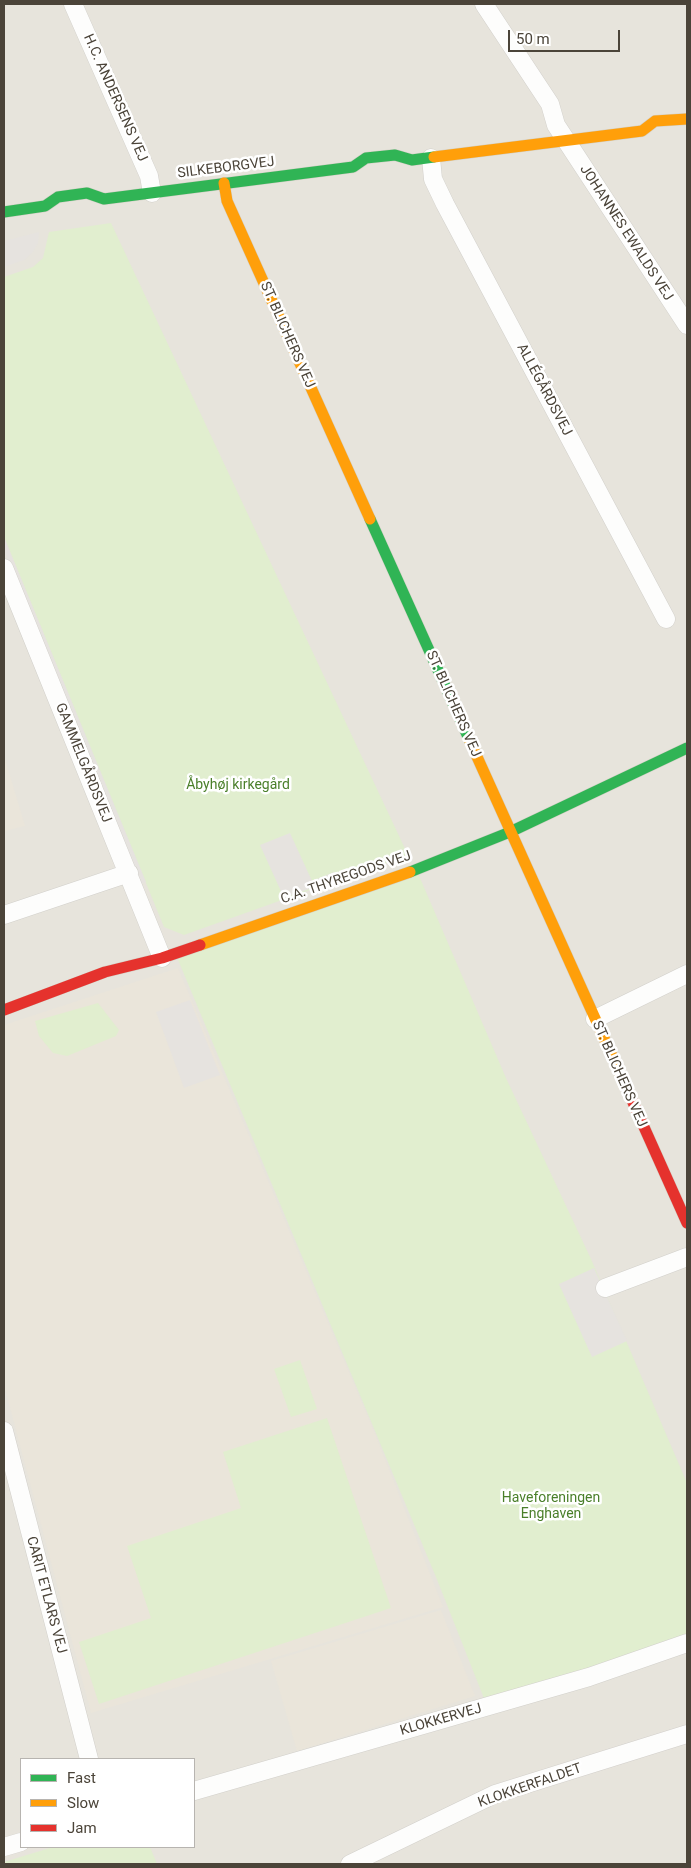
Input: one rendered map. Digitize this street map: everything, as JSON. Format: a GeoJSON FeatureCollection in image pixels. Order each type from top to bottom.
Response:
{"type":"FeatureCollection","features":[{"type":"Feature","properties":{"kind":"street","name":"H.C. ANDERSENS VEJ"},"geometry":{"type":"LineString","coordinates":[[73,4],[149,176],[152,193]]}},
{"type":"Feature","properties":{"kind":"street","name":"JOHANNES EWALDS VEJ"},"geometry":{"type":"LineString","coordinates":[[484,4],[550,104],[556,125],[687,325]]}},
{"type":"Feature","properties":{"kind":"street","name":"SILKEBORGVEJ"},"geometry":{"type":"LineString","coordinates":[[642,131],[655,121],[687,119]]}},
{"type":"Feature","properties":{"kind":"street","name":"SILKEBORGVEJ"},"geometry":{"type":"LineString","coordinates":[[4,212],[45,206],[58,197],[87,194],[104,199],[353,167],[366,158],[395,155],[412,160],[642,131],[657,137]]}},
{"type":"Feature","properties":{"kind":"street","name":"ALLÉGÅRDSVEJ"},"geometry":{"type":"LineString","coordinates":[[430,158],[433,179],[445,204],[666,618]]}},
{"type":"Feature","properties":{"kind":"street","name":"SILKEBORGVEJ"},"geometry":{"type":"LineString","coordinates":[[397,171],[412,160]]}},
{"type":"Feature","properties":{"kind":"street"},"geometry":{"type":"LineString","coordinates":[[353,167],[368,174]]}},
{"type":"Feature","properties":{"kind":"street","name":"ST. BLICHERS VEJ"},"geometry":{"type":"LineString","coordinates":[[224,184],[227,201],[687,1223]]}},
{"type":"Feature","properties":{"kind":"street","name":"SILKEBORGVEJ"},"geometry":{"type":"LineString","coordinates":[[89,209],[104,199]]}},
{"type":"Feature","properties":{"kind":"street"},"geometry":{"type":"LineString","coordinates":[[45,206],[60,213]]}},
{"type":"Feature","properties":{"kind":"street","name":"GAMMELGÅRDSVEJ"},"geometry":{"type":"LineString","coordinates":[[4,568],[162,958]]}},
{"type":"Feature","properties":{"kind":"street","name":"C.A. THYREGODS VEJ"},"geometry":{"type":"LineString","coordinates":[[4,1010],[104,972],[162,958],[411,872],[510,832],[687,748]]}},
{"type":"Feature","properties":{"kind":"street"},"geometry":{"type":"LineString","coordinates":[[4,915],[129,873]]}},
{"type":"Feature","properties":{"kind":"street"},"geometry":{"type":"LineString","coordinates":[[594,1019],[687,974]]}},
{"type":"Feature","properties":{"kind":"street"},"geometry":{"type":"LineString","coordinates":[[605,1288],[687,1257]]}},
{"type":"Feature","properties":{"kind":"street","name":"CARIT ETLARS VEJ"},"geometry":{"type":"LineString","coordinates":[[4,1431],[89,1758]]}},
{"type":"Feature","properties":{"kind":"street","name":"KLOKKERVEJ"},"geometry":{"type":"LineString","coordinates":[[195,1791],[589,1678],[687,1643]]}},
{"type":"Feature","properties":{"kind":"street","name":"KLOKKERFALDET"},"geometry":{"type":"LineString","coordinates":[[350,1864],[495,1794],[687,1734]]}},
{"type":"Feature","properties":{"kind":"street"},"geometry":{"type":"LineString","coordinates":[[4,1847],[20,1842]]}},
{"type":"Feature","properties":{"kind":"shaded area"},"geometry":{"type":"Polygon","coordinates":[[[4,4],[687,4],[687,1864],[4,1864],[4,4]]]}},
{"type":"Feature","properties":{"kind":"shaded area"},"geometry":{"type":"Polygon","coordinates":[[[39,232],[38,243],[32,253],[24,260],[4,267],[4,241],[39,232]]]}},
{"type":"Feature","properties":{"kind":"shaded area"},"geometry":{"type":"Polygon","coordinates":[[[4,537],[146,882],[141,884],[4,550],[4,537]]]}},
{"type":"Feature","properties":{"kind":"shaded area"},"geometry":{"type":"Polygon","coordinates":[[[4,756],[25,826],[4,831],[4,756]]]}},
{"type":"Feature","properties":{"kind":"shaded area"},"geometry":{"type":"Polygon","coordinates":[[[290,833],[312,881],[334,872],[337,879],[284,898],[260,845],[290,833]]]}},
{"type":"Feature","properties":{"kind":"shaded area"},"geometry":{"type":"Polygon","coordinates":[[[178,968],[374,1431],[443,1607],[91,1713],[4,1385],[4,1025],[178,968]]]}},
{"type":"Feature","properties":{"kind":"shaded area"},"geometry":{"type":"Polygon","coordinates":[[[190,1000],[220,1075],[184,1088],[156,1012],[190,1000]]]}},
{"type":"Feature","properties":{"kind":"shaded area"},"geometry":{"type":"Polygon","coordinates":[[[594,1268],[627,1341],[592,1357],[559,1284],[594,1268]]]}},
{"type":"Feature","properties":{"kind":"shaded area"},"geometry":{"type":"Polygon","coordinates":[[[441,1610],[475,1696],[297,1751],[271,1661],[441,1610]]]}},
{"type":"Feature","properties":{"kind":"green space","name":"Åbyhøj kirkegård"},"geometry":{"type":"Polygon","coordinates":[[[111,223],[408,855],[184,935],[164,927],[4,537],[4,277],[33,267],[43,258],[49,232],[111,223]]]}},
{"type":"Feature","properties":{"kind":"green space","name":"Haveforeningen Enghaven"},"geometry":{"type":"Polygon","coordinates":[[[417,871],[506,1078],[591,1259],[687,1483],[687,1642],[487,1706],[436,1577],[176,955],[417,871]]]}},
{"type":"Feature","properties":{"kind":"green space"},"geometry":{"type":"Polygon","coordinates":[[[98,1003],[119,1030],[116,1036],[67,1056],[53,1053],[39,1036],[35,1021],[98,1003]]]}},
{"type":"Feature","properties":{"kind":"green space"},"geometry":{"type":"Polygon","coordinates":[[[300,1360],[317,1409],[291,1417],[274,1369],[300,1360]]]}},
{"type":"Feature","properties":{"kind":"green space"},"geometry":{"type":"Polygon","coordinates":[[[327,1418],[391,1608],[99,1704],[79,1642],[151,1618],[127,1546],[241,1508],[223,1452],[327,1418]]]}},
{"type":"Feature","properties":{"kind":"green space"},"geometry":{"type":"Polygon","coordinates":[[[50,1848],[150,1848],[157,1864],[4,1864],[4,1862],[50,1848]]]}},
{"type":"Feature","properties":{"kind":"traffic: fast"},"geometry":{"type":"LineString","coordinates":[[4,212],[45,206],[58,197],[87,193],[104,199],[353,167],[366,158],[395,155],[412,160],[434,157]]}},
{"type":"Feature","properties":{"kind":"traffic: fast"},"geometry":{"type":"LineString","coordinates":[[370,519],[469,739]]}},
{"type":"Feature","properties":{"kind":"traffic: fast"},"geometry":{"type":"LineString","coordinates":[[410,872],[510,832],[687,748]]}},
{"type":"Feature","properties":{"kind":"traffic: slow"},"geometry":{"type":"LineString","coordinates":[[434,157],[642,131],[655,121],[687,119]]}},
{"type":"Feature","properties":{"kind":"traffic: slow"},"geometry":{"type":"LineString","coordinates":[[224,183],[227,201],[370,519]]}},
{"type":"Feature","properties":{"kind":"traffic: slow"},"geometry":{"type":"LineString","coordinates":[[469,739],[631,1098]]}},
{"type":"Feature","properties":{"kind":"traffic: slow"},"geometry":{"type":"LineString","coordinates":[[200,945],[410,872]]}},
{"type":"Feature","properties":{"kind":"traffic: jam"},"geometry":{"type":"LineString","coordinates":[[4,1010],[105,972],[162,958],[200,945]]}},
{"type":"Feature","properties":{"kind":"traffic: jam"},"geometry":{"type":"LineString","coordinates":[[631,1098],[687,1223]]}}]}
